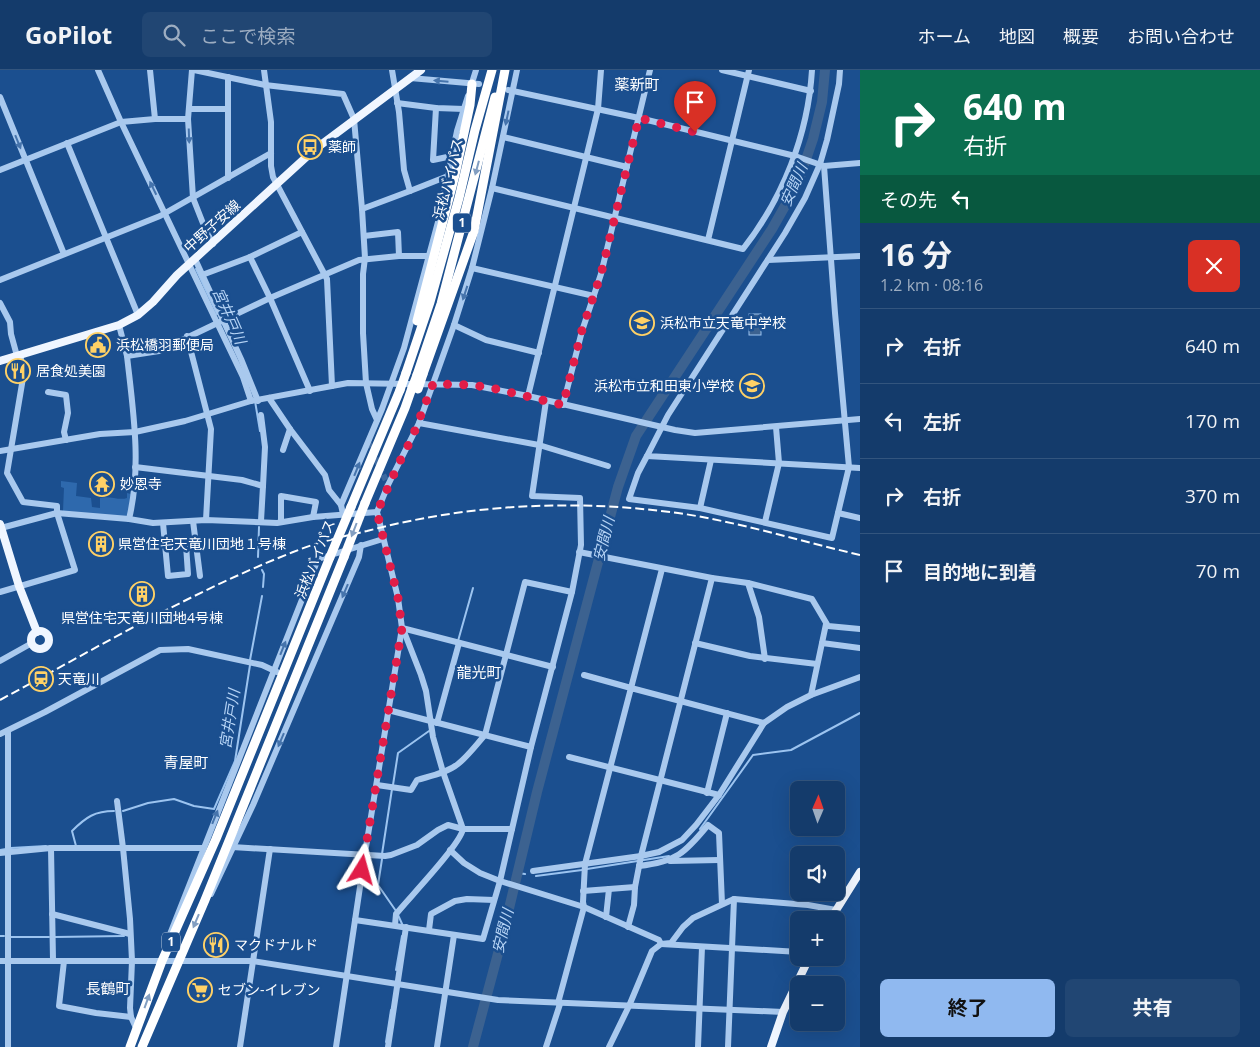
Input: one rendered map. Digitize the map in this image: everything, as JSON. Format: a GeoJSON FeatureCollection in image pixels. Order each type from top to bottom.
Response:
{"type":"FeatureCollection","features":[{"type":"Feature","properties":{"kind":"highway","name":"1"},"geometry":{"type":"LineString","coordinates":[[475,130],[487,70]]}},
{"type":"Feature","properties":{"kind":"highway","name":"浜松バイパス"},"geometry":{"type":"LineString","coordinates":[[130,1047],[161,960],[219,830],[330,557],[395,405],[397,387],[404,373],[435,283],[492,70]]}},
{"type":"Feature","properties":{"kind":"highway","name":"浜松バイパス"},"geometry":{"type":"LineString","coordinates":[[142,1047],[205,900],[365,502],[415,388],[441,304],[501,70]]}},
{"type":"Feature","properties":{"kind":"highway","name":"1"},"geometry":{"type":"LineString","coordinates":[[471,230],[479,210],[505,70]]}},
{"type":"Feature","properties":{"kind":"highway"},"geometry":{"type":"LineString","coordinates":[[404,373],[425,296],[476,84]]}},
{"type":"Feature","properties":{"kind":"highway"},"geometry":{"type":"LineString","coordinates":[[420,374],[471,230]]}},
{"type":"Feature","properties":{"kind":"main road","name":"中野子安線"},"geometry":{"type":"LineString","coordinates":[[0,361],[119,325],[138,315],[192,261],[213,244],[314,150],[421,70]]}},
{"type":"Feature","properties":{"kind":"main road"},"geometry":{"type":"LineString","coordinates":[[1,526],[19,586],[37,632]]}},
{"type":"Feature","properties":{"kind":"main road"},"geometry":{"type":"LineString","coordinates":[[37,632],[47,635],[48,645],[41,649],[36,648],[32,644],[33,635],[37,632]]}},
{"type":"Feature","properties":{"kind":"main road"},"geometry":{"type":"LineString","coordinates":[[836,910],[860,872]]}},
{"type":"Feature","properties":{"kind":"main road"},"geometry":{"type":"LineString","coordinates":[[771,1047],[783,1012],[804,966]]}},
{"type":"Feature","properties":{"kind":"street"},"geometry":{"type":"LineString","coordinates":[[98,70],[165,213],[192,261],[220,321]]}},
{"type":"Feature","properties":{"kind":"street"},"geometry":{"type":"LineString","coordinates":[[150,70],[155,119]]}},
{"type":"Feature","properties":{"kind":"street"},"geometry":{"type":"LineString","coordinates":[[213,244],[193,198],[188,119],[193,70],[265,85],[343,94],[354,119],[366,258],[363,274],[366,383],[372,409],[378,420]]}},
{"type":"Feature","properties":{"kind":"street"},"geometry":{"type":"LineString","coordinates":[[264,70],[271,122],[273,177],[325,275],[332,386]]}},
{"type":"Feature","properties":{"kind":"street"},"geometry":{"type":"LineString","coordinates":[[392,70],[404,170],[410,191]]}},
{"type":"Feature","properties":{"kind":"street"},"geometry":{"type":"LineString","coordinates":[[341,505],[378,420],[397,387],[407,338],[440,222],[452,156],[464,109],[476,84],[476,70]]}},
{"type":"Feature","properties":{"kind":"street"},"geometry":{"type":"LineString","coordinates":[[388,1047],[401,926],[397,913],[460,838],[463,829],[433,737],[433,724],[421,675],[402,628],[398,598],[377,512],[388,485],[419,423],[454,325],[475,258],[503,137],[510,90],[517,70]]}},
{"type":"Feature","properties":{"kind":"street"},"geometry":{"type":"LineString","coordinates":[[528,396],[598,109],[601,70]]}},
{"type":"Feature","properties":{"kind":"street"},"geometry":{"type":"LineString","coordinates":[[563,405],[582,330],[594,296],[615,217],[650,70]]}},
{"type":"Feature","properties":{"kind":"street"},"geometry":{"type":"LineString","coordinates":[[722,70],[749,74],[811,91]]}},
{"type":"Feature","properties":{"kind":"street"},"geometry":{"type":"LineString","coordinates":[[492,188],[743,249],[774,201],[786,178],[803,132],[811,91],[812,70]]}},
{"type":"Feature","properties":{"kind":"street"},"geometry":{"type":"LineString","coordinates":[[821,164],[849,467],[832,538],[700,508],[629,499],[638,473],[660,426],[768,260],[805,198],[821,164],[839,84],[840,70]]}},
{"type":"Feature","properties":{"kind":"street"},"geometry":{"type":"LineString","coordinates":[[708,240],[749,74]]}},
{"type":"Feature","properties":{"kind":"street"},"geometry":{"type":"LineString","coordinates":[[228,77],[228,178]]}},
{"type":"Feature","properties":{"kind":"street"},"geometry":{"type":"LineString","coordinates":[[410,78],[476,84]]}},
{"type":"Feature","properties":{"kind":"street"},"geometry":{"type":"LineString","coordinates":[[510,90],[639,118],[821,164],[860,162]]}},
{"type":"Feature","properties":{"kind":"street"},"geometry":{"type":"LineString","coordinates":[[0,97],[64,254]]}},
{"type":"Feature","properties":{"kind":"street"},"geometry":{"type":"LineString","coordinates":[[397,103],[436,108],[464,109]]}},
{"type":"Feature","properties":{"kind":"street"},"geometry":{"type":"LineString","coordinates":[[436,108],[434,160],[452,156]]}},
{"type":"Feature","properties":{"kind":"street"},"geometry":{"type":"LineString","coordinates":[[189,109],[228,109]]}},
{"type":"Feature","properties":{"kind":"street"},"geometry":{"type":"LineString","coordinates":[[0,170],[121,122],[188,119]]}},
{"type":"Feature","properties":{"kind":"street"},"geometry":{"type":"LineString","coordinates":[[503,137],[627,167]]}},
{"type":"Feature","properties":{"kind":"street"},"geometry":{"type":"LineString","coordinates":[[67,143],[138,315]]}},
{"type":"Feature","properties":{"kind":"street"},"geometry":{"type":"LineString","coordinates":[[0,280],[165,213],[271,153]]}},
{"type":"Feature","properties":{"kind":"street"},"geometry":{"type":"LineString","coordinates":[[362,209],[448,176]]}},
{"type":"Feature","properties":{"kind":"street"},"geometry":{"type":"LineString","coordinates":[[475,258],[471,230],[478,229],[488,205]]}},
{"type":"Feature","properties":{"kind":"street"},"geometry":{"type":"LineString","coordinates":[[202,275],[250,256],[302,232]]}},
{"type":"Feature","properties":{"kind":"street"},"geometry":{"type":"LineString","coordinates":[[364,236],[398,232],[399,256]]}},
{"type":"Feature","properties":{"kind":"street"},"geometry":{"type":"LineString","coordinates":[[250,256],[310,391]]}},
{"type":"Feature","properties":{"kind":"street"},"geometry":{"type":"LineString","coordinates":[[127,356],[158,351],[187,336],[352,262],[366,258],[429,256]]}},
{"type":"Feature","properties":{"kind":"street"},"geometry":{"type":"LineString","coordinates":[[768,260],[860,256]]}},
{"type":"Feature","properties":{"kind":"street"},"geometry":{"type":"LineString","coordinates":[[192,261],[202,275],[254,401]]}},
{"type":"Feature","properties":{"kind":"street"},"geometry":{"type":"LineString","coordinates":[[472,268],[594,296]]}},
{"type":"Feature","properties":{"kind":"street"},"geometry":{"type":"LineString","coordinates":[[0,303],[10,322],[11,334],[24,372],[7,473],[23,502],[57,506],[57,513],[75,570],[0,592]]}},
{"type":"Feature","properties":{"kind":"street"},"geometry":{"type":"LineString","coordinates":[[119,325],[127,356],[135,432],[134,499],[129,519]]}},
{"type":"Feature","properties":{"kind":"street"},"geometry":{"type":"LineString","coordinates":[[454,325],[486,340],[539,353]]}},
{"type":"Feature","properties":{"kind":"street"},"geometry":{"type":"LineString","coordinates":[[187,336],[208,414],[211,437],[206,520]]}},
{"type":"Feature","properties":{"kind":"street"},"geometry":{"type":"LineString","coordinates":[[0,451],[100,434],[135,432],[185,421],[254,401],[348,383],[397,387],[433,384],[472,385],[695,432],[860,419]]}},
{"type":"Feature","properties":{"kind":"street"},"geometry":{"type":"LineString","coordinates":[[48,392],[66,395],[68,413],[64,432],[66,440]]}},
{"type":"Feature","properties":{"kind":"street"},"geometry":{"type":"LineString","coordinates":[[269,398],[325,475],[330,490],[341,505],[344,514]]}},
{"type":"Feature","properties":{"kind":"street"},"geometry":{"type":"LineString","coordinates":[[355,920],[483,938],[494,900],[502,882],[512,828],[531,747],[572,592],[580,552],[580,498],[532,496],[546,401]]}},
{"type":"Feature","properties":{"kind":"street"},"geometry":{"type":"LineString","coordinates":[[261,415],[265,447],[261,521]]}},
{"type":"Feature","properties":{"kind":"street"},"geometry":{"type":"LineString","coordinates":[[419,423],[539,446],[608,466]]}},
{"type":"Feature","properties":{"kind":"street"},"geometry":{"type":"LineString","coordinates":[[765,522],[779,463],[776,427]]}},
{"type":"Feature","properties":{"kind":"street"},"geometry":{"type":"LineString","coordinates":[[283,450],[290,429]]}},
{"type":"Feature","properties":{"kind":"street"},"geometry":{"type":"LineString","coordinates":[[647,456],[860,468]]}},
{"type":"Feature","properties":{"kind":"street"},"geometry":{"type":"LineString","coordinates":[[700,508],[711,460]]}},
{"type":"Feature","properties":{"kind":"street"},"geometry":{"type":"LineString","coordinates":[[135,467],[242,480],[262,486]]}},
{"type":"Feature","properties":{"kind":"street"},"geometry":{"type":"LineString","coordinates":[[281,522],[281,496],[316,502],[313,517]]}},
{"type":"Feature","properties":{"kind":"street"},"geometry":{"type":"LineString","coordinates":[[1,526],[57,513],[163,523],[206,520],[281,522],[313,517],[377,512]]}},
{"type":"Feature","properties":{"kind":"street"},"geometry":{"type":"LineString","coordinates":[[838,513],[860,518]]}},
{"type":"Feature","properties":{"kind":"street"},"geometry":{"type":"LineString","coordinates":[[194,521],[200,576]]}},
{"type":"Feature","properties":{"kind":"street"},"geometry":{"type":"LineString","coordinates":[[163,523],[165,547],[168,576],[188,574],[186,545],[165,547]]}},
{"type":"Feature","properties":{"kind":"street"},"geometry":{"type":"LineString","coordinates":[[161,960],[203,848],[276,671],[318,559],[383,539]]}},
{"type":"Feature","properties":{"kind":"street"},"geometry":{"type":"LineString","coordinates":[[205,900],[213,892],[232,847],[253,805],[302,681],[359,558],[361,545]]}},
{"type":"Feature","properties":{"kind":"street"},"geometry":{"type":"LineString","coordinates":[[580,552],[662,569],[748,583],[812,599],[828,626],[860,629]]}},
{"type":"Feature","properties":{"kind":"street"},"geometry":{"type":"LineString","coordinates":[[546,1047],[584,907],[585,868],[662,569]]}},
{"type":"Feature","properties":{"kind":"street"},"geometry":{"type":"LineString","coordinates":[[628,927],[634,904],[640,861],[712,578]]}},
{"type":"Feature","properties":{"kind":"street"},"geometry":{"type":"LineString","coordinates":[[377,785],[411,790],[417,780],[443,772],[456,765],[468,754],[485,735],[525,582],[572,592]]}},
{"type":"Feature","properties":{"kind":"street"},"geometry":{"type":"LineString","coordinates":[[748,583],[759,617],[765,658]]}},
{"type":"Feature","properties":{"kind":"street"},"geometry":{"type":"LineString","coordinates":[[811,695],[826,624]]}},
{"type":"Feature","properties":{"kind":"street"},"geometry":{"type":"LineString","coordinates":[[402,628],[553,667]]}},
{"type":"Feature","properties":{"kind":"street"},"geometry":{"type":"LineString","coordinates":[[336,1047],[402,628]]}},
{"type":"Feature","properties":{"kind":"street"},"geometry":{"type":"LineString","coordinates":[[433,724],[458,643]]}},
{"type":"Feature","properties":{"kind":"street"},"geometry":{"type":"LineString","coordinates":[[695,643],[765,658],[817,664]]}},
{"type":"Feature","properties":{"kind":"street"},"geometry":{"type":"LineString","coordinates":[[822,643],[860,648]]}},
{"type":"Feature","properties":{"kind":"street"},"geometry":{"type":"LineString","coordinates":[[0,661],[32,644]]}},
{"type":"Feature","properties":{"kind":"street"},"geometry":{"type":"LineString","coordinates":[[0,734],[160,650],[188,649],[250,662],[276,671]]}},
{"type":"Feature","properties":{"kind":"street"},"geometry":{"type":"LineString","coordinates":[[584,676],[764,722]]}},
{"type":"Feature","properties":{"kind":"street"},"geometry":{"type":"LineString","coordinates":[[640,861],[682,840],[696,825],[719,795],[764,722],[811,695],[860,677]]}},
{"type":"Feature","properties":{"kind":"street"},"geometry":{"type":"LineString","coordinates":[[388,710],[433,724],[531,747]]}},
{"type":"Feature","properties":{"kind":"street"},"geometry":{"type":"LineString","coordinates":[[707,793],[727,713]]}},
{"type":"Feature","properties":{"kind":"street"},"geometry":{"type":"LineString","coordinates":[[8,731],[4,961],[8,1047]]}},
{"type":"Feature","properties":{"kind":"street"},"geometry":{"type":"LineString","coordinates":[[569,757],[719,795]]}},
{"type":"Feature","properties":{"kind":"street"},"geometry":{"type":"LineString","coordinates":[[117,801],[124,848],[132,961],[131,1017],[137,1030]]}},
{"type":"Feature","properties":{"kind":"street"},"geometry":{"type":"LineString","coordinates":[[232,847],[382,856],[391,855],[418,845],[448,825],[463,829],[512,828]]}},
{"type":"Feature","properties":{"kind":"street"},"geometry":{"type":"LineString","coordinates":[[669,861],[692,844],[708,825],[719,833],[722,904]]}},
{"type":"Feature","properties":{"kind":"street"},"geometry":{"type":"LineString","coordinates":[[5,851],[51,848],[203,848]]}},
{"type":"Feature","properties":{"kind":"street"},"geometry":{"type":"LineString","coordinates":[[51,848],[53,960]]}},
{"type":"Feature","properties":{"kind":"street"},"geometry":{"type":"LineString","coordinates":[[240,1047],[270,849]]}},
{"type":"Feature","properties":{"kind":"street"},"geometry":{"type":"LineString","coordinates":[[450,850],[464,863],[480,873],[502,882],[584,907],[659,940],[661,944],[790,951]]}},
{"type":"Feature","properties":{"kind":"street"},"geometry":{"type":"LineString","coordinates":[[533,871],[585,868],[640,861],[719,860]]}},
{"type":"Feature","properties":{"kind":"street"},"geometry":{"type":"LineString","coordinates":[[583,891],[635,887]]}},
{"type":"Feature","properties":{"kind":"street"},"geometry":{"type":"LineString","coordinates":[[606,917],[609,889]]}},
{"type":"Feature","properties":{"kind":"street"},"geometry":{"type":"LineString","coordinates":[[728,1047],[734,899]]}},
{"type":"Feature","properties":{"kind":"street"},"geometry":{"type":"LineString","coordinates":[[609,1047],[652,951],[661,944],[671,943],[683,927],[693,918],[734,899],[808,905],[836,910]]}},
{"type":"Feature","properties":{"kind":"street"},"geometry":{"type":"LineString","coordinates":[[429,930],[431,914],[455,900],[494,900]]}},
{"type":"Feature","properties":{"kind":"street"},"geometry":{"type":"LineString","coordinates":[[52,914],[130,934]]}},
{"type":"Feature","properties":{"kind":"street"},"geometry":{"type":"LineString","coordinates":[[437,1047],[454,934]]}},
{"type":"Feature","properties":{"kind":"street"},"geometry":{"type":"LineString","coordinates":[[698,1047],[702,947]]}},
{"type":"Feature","properties":{"kind":"street"},"geometry":{"type":"LineString","coordinates":[[4,961],[252,960],[498,1000],[783,1012]]}},
{"type":"Feature","properties":{"kind":"street"},"geometry":{"type":"LineString","coordinates":[[64,961],[59,1006],[131,1017]]}},
{"type":"Feature","properties":{"kind":"shaded area"},"geometry":{"type":"Polygon","coordinates":[[[749,314],[761,314],[761,335],[749,335],[749,314]]]}},
{"type":"Feature","properties":{"kind":"shaded area"},"geometry":{"type":"Polygon","coordinates":[[[61,481],[77,483],[76,496],[91,498],[92,507],[100,508],[100,498],[124,499],[127,498],[127,493],[131,494],[128,514],[125,517],[63,511],[64,488],[61,487],[61,481]]]}},
{"type":"Feature","properties":{"kind":"waterway","name":"安間川"},"geometry":{"type":"LineString","coordinates":[[473,1047],[500,946],[537,792],[618,487],[636,436],[772,229],[798,183],[813,139],[822,102],[825,70]]}},
{"type":"Feature","properties":{"kind":"waterway","name":"宮井戸川"},"geometry":{"type":"LineString","coordinates":[[196,269],[217,314]]}},
{"type":"Feature","properties":{"kind":"waterway","name":"宮井戸川"},"geometry":{"type":"LineString","coordinates":[[255,401],[260,431]]}},
{"type":"Feature","properties":{"kind":"waterway","name":"宮井戸川"},"geometry":{"type":"LineString","coordinates":[[258,557],[259,527]]}},
{"type":"Feature","properties":{"kind":"waterway","name":"宮井戸川"},"geometry":{"type":"LineString","coordinates":[[262,570],[264,574],[263,587]]}},
{"type":"Feature","properties":{"kind":"waterway"},"geometry":{"type":"LineString","coordinates":[[458,641],[473,588]]}},
{"type":"Feature","properties":{"kind":"waterway","name":"宮井戸川"},"geometry":{"type":"LineString","coordinates":[[250,660],[262,596]]}},
{"type":"Feature","properties":{"kind":"waterway","name":"宮井戸川"},"geometry":{"type":"LineString","coordinates":[[123,811],[148,803],[174,799],[194,806],[214,809],[235,761],[250,665]]}},
{"type":"Feature","properties":{"kind":"waterway"},"geometry":{"type":"LineString","coordinates":[[700,829],[753,755],[791,750],[860,713]]}},
{"type":"Feature","properties":{"kind":"waterway"},"geometry":{"type":"LineString","coordinates":[[393,785],[398,753],[429,731]]}},
{"type":"Feature","properties":{"kind":"waterway"},"geometry":{"type":"LineString","coordinates":[[382,854],[392,789]]}},
{"type":"Feature","properties":{"kind":"waterway","name":"宮井戸川"},"geometry":{"type":"LineString","coordinates":[[76,846],[72,831],[77,826],[96,814],[114,811]]}},
{"type":"Feature","properties":{"kind":"waterway","name":"宮井戸川"},"geometry":{"type":"LineString","coordinates":[[11,848],[46,846]]}},
{"type":"Feature","properties":{"kind":"waterway","name":"宮井戸川"},"geometry":{"type":"LineString","coordinates":[[0,850],[6,849]]}},
{"type":"Feature","properties":{"kind":"waterway"},"geometry":{"type":"LineString","coordinates":[[587,869],[669,856]]}},
{"type":"Feature","properties":{"kind":"waterway"},"geometry":{"type":"LineString","coordinates":[[382,859],[378,885],[396,911]]}},
{"type":"Feature","properties":{"kind":"waterway"},"geometry":{"type":"LineString","coordinates":[[536,876],[582,870]]}},
{"type":"Feature","properties":{"kind":"waterway","name":"安間川"},"geometry":{"type":"LineString","coordinates":[[518,873],[525,874]]}},
{"type":"Feature","properties":{"kind":"waterway"},"geometry":{"type":"LineString","coordinates":[[398,915],[403,926]]}},
{"type":"Feature","properties":{"kind":"waterway","name":"宮井戸川"},"geometry":{"type":"LineString","coordinates":[[55,937],[124,936]]}},
{"type":"Feature","properties":{"kind":"waterway"},"geometry":{"type":"LineString","coordinates":[[396,970],[402,936]]}},
{"type":"Feature","properties":{"kind":"waterway","name":"宮井戸川"},"geometry":{"type":"LineString","coordinates":[[9,937],[49,937]]}},
{"type":"Feature","properties":{"kind":"waterway"},"geometry":{"type":"LineString","coordinates":[[386,1042],[391,1010]]}},
{"type":"Feature","properties":{"kind":"tunnel"},"geometry":{"type":"LineString","coordinates":[[447,224],[468,230]]}},
{"type":"Feature","properties":{"kind":"tunnel"},"geometry":{"type":"LineString","coordinates":[[368,442],[388,485]]}},
{"type":"Feature","properties":{"kind":"railway"},"geometry":{"type":"LineString","coordinates":[[0,700],[185,600],[262,565],[325,541],[444,515],[483,510],[560,505],[639,509],[724,521],[860,555]]}},
{"type":"Feature","properties":{"kind":"place","name":"薬師"},"geometry":{"type":"Point","coordinates":[310,147]}},
{"type":"Feature","properties":{"kind":"place","name":"浜松市立天竜中学校"},"geometry":{"type":"Point","coordinates":[642,323]}},
{"type":"Feature","properties":{"kind":"place","name":"浜松橋羽郵便局"},"geometry":{"type":"Point","coordinates":[98,345]}},
{"type":"Feature","properties":{"kind":"place","name":"居食処美園"},"geometry":{"type":"Point","coordinates":[18,371]}},
{"type":"Feature","properties":{"kind":"place","name":"浜松市立和田東小学校"},"geometry":{"type":"Point","coordinates":[752,386]}},
{"type":"Feature","properties":{"kind":"place","name":"妙恩寺"},"geometry":{"type":"Point","coordinates":[102,484]}},
{"type":"Feature","properties":{"kind":"place","name":"県営住宅天竜川団地１号棟"},"geometry":{"type":"Point","coordinates":[101,544]}},
{"type":"Feature","properties":{"kind":"place","name":"県営住宅天竜川団地4号棟"},"geometry":{"type":"Point","coordinates":[142,594]}},
{"type":"Feature","properties":{"kind":"place","name":"天竜川"},"geometry":{"type":"Point","coordinates":[41,679]}},
{"type":"Feature","properties":{"kind":"place","name":"マクドナルド"},"geometry":{"type":"Point","coordinates":[216,945]}},
{"type":"Feature","properties":{"kind":"place","name":"セブン-イレブン"},"geometry":{"type":"Point","coordinates":[200,990]}},
{"type":"Feature","properties":{"kind":"district","name":"薬新町"},"geometry":{"type":"Point","coordinates":[637,85]}},
{"type":"Feature","properties":{"kind":"district","name":"龍光町"},"geometry":{"type":"Point","coordinates":[479,673]}},
{"type":"Feature","properties":{"kind":"district","name":"青屋町"},"geometry":{"type":"Point","coordinates":[186,763]}},
{"type":"Feature","properties":{"kind":"district","name":"長鶴町"},"geometry":{"type":"Point","coordinates":[108,989]}},
{"type":"Feature","properties":{"kind":"route"},"geometry":{"type":"LineString","coordinates":[[362,870],[402,628],[402,615],[377,512],[388,485],[419,423],[433,384],[472,385],[492,388],[563,405],[582,330],[601,274],[639,118],[695,132]]}}]}
